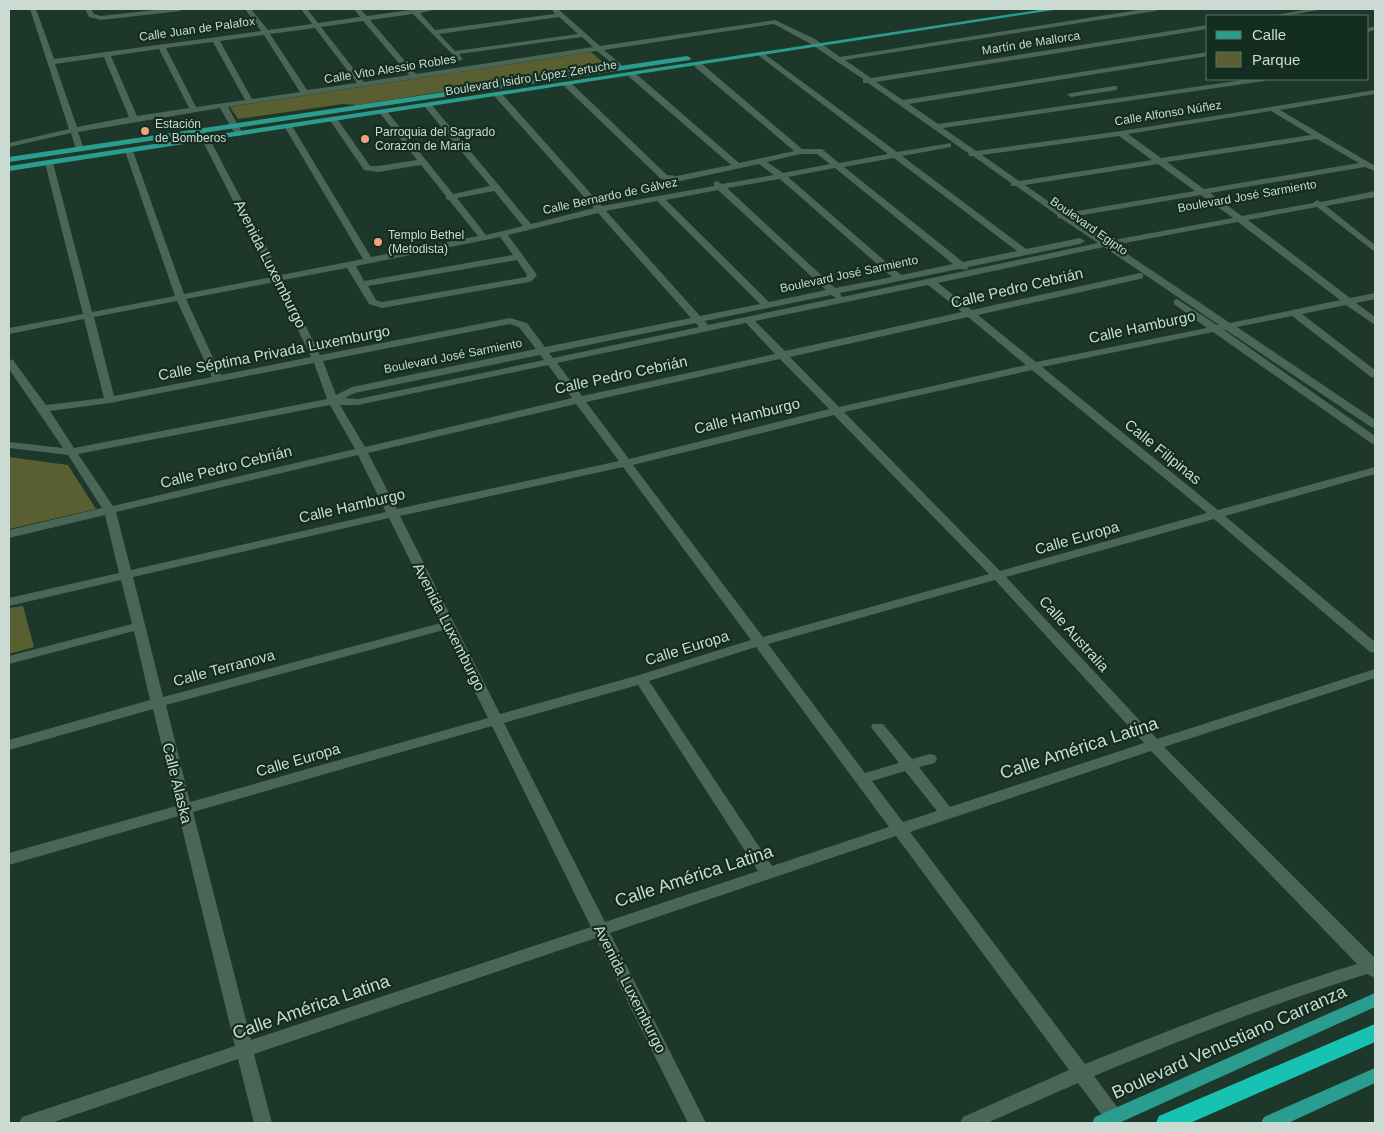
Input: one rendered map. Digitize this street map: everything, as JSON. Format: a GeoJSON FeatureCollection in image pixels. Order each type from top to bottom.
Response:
{"type":"FeatureCollection","features":[{"type":"Feature","properties":{"kind":"highway"},"geometry":{"type":"LineString","coordinates":[[1167,1123],[1375,1033]]}},
{"type":"Feature","properties":{"kind":"main road","name":"Boulevard Isidro López Zertuche"},"geometry":{"type":"LineString","coordinates":[[9,160],[80,149],[204,135],[239,134],[428,106],[698,65],[810,44],[1024,9]]}},
{"type":"Feature","properties":{"kind":"main road","name":"Boulevard Isidro López Zertuche"},"geometry":{"type":"LineString","coordinates":[[9,170],[130,151],[204,135],[234,125],[619,67],[810,44],[1057,9]]}},
{"type":"Feature","properties":{"kind":"main road","name":"Boulevard Venustiano Carranza"},"geometry":{"type":"LineString","coordinates":[[1107,1120],[1375,1000]]}},
{"type":"Feature","properties":{"kind":"main road"},"geometry":{"type":"LineString","coordinates":[[1270,1123],[1375,1075]]}},
{"type":"Feature","properties":{"kind":"street"},"geometry":{"type":"LineString","coordinates":[[33,9],[80,149]]}},
{"type":"Feature","properties":{"kind":"street"},"geometry":{"type":"LineString","coordinates":[[88,9],[91,16],[101,18],[142,11],[180,9]]}},
{"type":"Feature","properties":{"kind":"street"},"geometry":{"type":"LineString","coordinates":[[248,9],[265,31],[305,93]]}},
{"type":"Feature","properties":{"kind":"street"},"geometry":{"type":"LineString","coordinates":[[304,9],[362,85]]}},
{"type":"Feature","properties":{"kind":"street"},"geometry":{"type":"LineString","coordinates":[[357,9],[415,76]]}},
{"type":"Feature","properties":{"kind":"street","name":"Calle Juan de Palafox"},"geometry":{"type":"LineString","coordinates":[[51,62],[413,10],[435,9]]}},
{"type":"Feature","properties":{"kind":"street"},"geometry":{"type":"LineString","coordinates":[[553,9],[619,67]]}},
{"type":"Feature","properties":{"kind":"street"},"geometry":{"type":"LineString","coordinates":[[839,59],[1156,9]]}},
{"type":"Feature","properties":{"kind":"street"},"geometry":{"type":"LineString","coordinates":[[1280,15],[1321,9]]}},
{"type":"Feature","properties":{"kind":"street"},"geometry":{"type":"LineString","coordinates":[[413,10],[467,69]]}},
{"type":"Feature","properties":{"kind":"street"},"geometry":{"type":"LineString","coordinates":[[435,32],[560,15]]}},
{"type":"Feature","properties":{"kind":"street","name":"Boulevard Egipto"},"geometry":{"type":"LineString","coordinates":[[775,22],[810,44],[858,82],[948,145],[1064,216],[1140,276],[1375,441]]}},
{"type":"Feature","properties":{"kind":"street","name":"Calle Vito Alessio Robles"},"geometry":{"type":"LineString","coordinates":[[9,145],[134,119],[600,50],[775,22]]}},
{"type":"Feature","properties":{"kind":"street","name":"Martín de Mallorca"},"geometry":{"type":"LineString","coordinates":[[858,82],[1206,27]]}},
{"type":"Feature","properties":{"kind":"street"},"geometry":{"type":"LineString","coordinates":[[453,53],[584,35]]}},
{"type":"Feature","properties":{"kind":"street"},"geometry":{"type":"LineString","coordinates":[[214,40],[249,102]]}},
{"type":"Feature","properties":{"kind":"street","name":"Boulevard Egipto"},"geometry":{"type":"LineString","coordinates":[[810,44],[839,59],[976,154],[1054,217],[1086,240]]}},
{"type":"Feature","properties":{"kind":"street"},"geometry":{"type":"LineString","coordinates":[[161,46],[194,110]]}},
{"type":"Feature","properties":{"kind":"street"},"geometry":{"type":"LineString","coordinates":[[106,53],[134,119]]}},
{"type":"Feature","properties":{"kind":"street"},"geometry":{"type":"LineString","coordinates":[[762,54],[1024,252]]}},
{"type":"Feature","properties":{"kind":"street"},"geometry":{"type":"LineString","coordinates":[[892,105],[1206,55]]}},
{"type":"Feature","properties":{"kind":"street"},"geometry":{"type":"LineString","coordinates":[[698,65],[800,152]]}},
{"type":"Feature","properties":{"kind":"street"},"geometry":{"type":"LineString","coordinates":[[631,74],[736,165]]}},
{"type":"Feature","properties":{"kind":"street"},"geometry":{"type":"LineString","coordinates":[[924,128],[1112,102],[1248,80]]}},
{"type":"Feature","properties":{"kind":"street"},"geometry":{"type":"LineString","coordinates":[[567,84],[664,178],[676,179],[759,160],[811,150],[819,151],[970,273]]}},
{"type":"Feature","properties":{"kind":"street"},"geometry":{"type":"LineString","coordinates":[[1071,95],[1114,88]]}},
{"type":"Feature","properties":{"kind":"street"},"geometry":{"type":"LineString","coordinates":[[1096,91],[1112,102]]}},
{"type":"Feature","properties":{"kind":"street","name":"Calle Alfonso Núñez"},"geometry":{"type":"LineString","coordinates":[[965,156],[1375,92]]}},
{"type":"Feature","properties":{"kind":"street"},"geometry":{"type":"LineString","coordinates":[[498,94],[703,324]]}},
{"type":"Feature","properties":{"kind":"street"},"geometry":{"type":"LineString","coordinates":[[223,106],[239,134]]}},
{"type":"Feature","properties":{"kind":"street"},"geometry":{"type":"LineString","coordinates":[[428,106],[528,226]]}},
{"type":"Feature","properties":{"kind":"street"},"geometry":{"type":"LineString","coordinates":[[1271,108],[1375,169]]}},
{"type":"Feature","properties":{"kind":"street"},"geometry":{"type":"LineString","coordinates":[[383,112],[484,238]]}},
{"type":"Feature","properties":{"kind":"street"},"geometry":{"type":"LineString","coordinates":[[333,119],[367,168],[378,169],[422,162]]}},
{"type":"Feature","properties":{"kind":"street"},"geometry":{"type":"LineString","coordinates":[[288,126],[368,260]]}},
{"type":"Feature","properties":{"kind":"street"},"geometry":{"type":"LineString","coordinates":[[1121,133],[1375,322]]}},
{"type":"Feature","properties":{"kind":"street","name":"Avenida Luxemburgo"},"geometry":{"type":"LineString","coordinates":[[204,135],[318,361],[333,401],[361,450],[698,1123]]}},
{"type":"Feature","properties":{"kind":"street"},"geometry":{"type":"LineString","coordinates":[[1014,184],[1318,136]]}},
{"type":"Feature","properties":{"kind":"street","name":"Calle Bernardo de Gálvez"},"geometry":{"type":"LineString","coordinates":[[9,331],[484,238],[602,209],[948,145]]}},
{"type":"Feature","properties":{"kind":"street"},"geometry":{"type":"LineString","coordinates":[[130,151],[181,298],[218,379]]}},
{"type":"Feature","properties":{"kind":"street"},"geometry":{"type":"LineString","coordinates":[[759,160],[782,176],[899,278]]}},
{"type":"Feature","properties":{"kind":"street"},"geometry":{"type":"LineString","coordinates":[[48,163],[86,316],[110,400]]}},
{"type":"Feature","properties":{"kind":"street"},"geometry":{"type":"LineString","coordinates":[[1054,217],[1367,164]]}},
{"type":"Feature","properties":{"kind":"street"},"geometry":{"type":"LineString","coordinates":[[705,173],[838,296]]}},
{"type":"Feature","properties":{"kind":"street","name":"Boulevard José Sarmiento"},"geometry":{"type":"LineString","coordinates":[[9,444],[71,452],[333,401],[358,402],[546,356],[703,324],[768,306],[930,281],[1231,213],[1375,186]]}},
{"type":"Feature","properties":{"kind":"street"},"geometry":{"type":"LineString","coordinates":[[450,197],[496,188]]}},
{"type":"Feature","properties":{"kind":"street","name":"Boulevard José Sarmiento"},"geometry":{"type":"LineString","coordinates":[[703,324],[748,320],[899,278],[1086,240],[1107,244],[1375,194]]}},
{"type":"Feature","properties":{"kind":"street"},"geometry":{"type":"LineString","coordinates":[[659,198],[768,306]]}},
{"type":"Feature","properties":{"kind":"street"},"geometry":{"type":"LineString","coordinates":[[1311,198],[1375,249]]}},
{"type":"Feature","properties":{"kind":"street"},"geometry":{"type":"LineString","coordinates":[[350,264],[372,302],[380,305],[527,279],[532,275],[503,234]]}},
{"type":"Feature","properties":{"kind":"street","name":"Boulevard Egipto"},"geometry":{"type":"LineString","coordinates":[[1107,244],[1375,426]]}},
{"type":"Feature","properties":{"kind":"street"},"geometry":{"type":"LineString","coordinates":[[362,284],[518,257]]}},
{"type":"Feature","properties":{"kind":"street","name":"Calle Pedro Cebrián"},"geometry":{"type":"LineString","coordinates":[[9,534],[579,400],[1140,276]]}},
{"type":"Feature","properties":{"kind":"street","name":"Calle Filipinas"},"geometry":{"type":"LineString","coordinates":[[930,281],[1217,515],[1375,648]]}},
{"type":"Feature","properties":{"kind":"street","name":"Calle Hamburgo"},"geometry":{"type":"LineString","coordinates":[[9,602],[392,514],[626,463],[836,410],[1034,366],[1375,296]]}},
{"type":"Feature","properties":{"kind":"street"},"geometry":{"type":"LineString","coordinates":[[1294,313],[1375,375]]}},
{"type":"Feature","properties":{"kind":"street","name":"Calle Australia"},"geometry":{"type":"LineString","coordinates":[[748,320],[781,356],[999,577],[1152,744],[1374,968]]}},
{"type":"Feature","properties":{"kind":"street","name":"Calle Séptima Privada Luxemburgo"},"geometry":{"type":"LineString","coordinates":[[43,409],[110,400],[318,361],[510,321],[523,325],[546,356]]}},
{"type":"Feature","properties":{"kind":"street"},"geometry":{"type":"LineString","coordinates":[[546,356],[1081,1073],[1107,1120]]}},
{"type":"Feature","properties":{"kind":"street","name":"Calle Alaska"},"geometry":{"type":"LineString","coordinates":[[9,362],[43,409],[110,510],[263,1123]]}},
{"type":"Feature","properties":{"kind":"street","name":"Calle Europa"},"geometry":{"type":"LineString","coordinates":[[9,859],[496,721],[760,642],[999,577],[1375,470]]}},
{"type":"Feature","properties":{"kind":"street","name":"Calle Terranova"},"geometry":{"type":"LineString","coordinates":[[9,745],[448,625]]}},
{"type":"Feature","properties":{"kind":"street"},"geometry":{"type":"LineString","coordinates":[[9,660],[138,626]]}},
{"type":"Feature","properties":{"kind":"street","name":"Calle América Latina"},"geometry":{"type":"LineString","coordinates":[[28,1123],[1152,744],[1375,672]]}},
{"type":"Feature","properties":{"kind":"street"},"geometry":{"type":"LineString","coordinates":[[641,679],[768,873]]}},
{"type":"Feature","properties":{"kind":"street"},"geometry":{"type":"LineString","coordinates":[[878,727],[947,813]]}},
{"type":"Feature","properties":{"kind":"street"},"geometry":{"type":"LineString","coordinates":[[861,779],[930,760]]}},
{"type":"Feature","properties":{"kind":"street"},"geometry":{"type":"LineString","coordinates":[[969,1123],[1081,1073],[1284,994],[1374,968]]}},
{"type":"Feature","properties":{"kind":"green space"},"geometry":{"type":"Polygon","coordinates":[[[591,52],[607,66],[357,105],[343,104],[238,119],[230,107],[591,52]]]}},
{"type":"Feature","properties":{"kind":"green space"},"geometry":{"type":"Polygon","coordinates":[[[9,457],[68,465],[96,509],[9,529],[9,457]]]}},
{"type":"Feature","properties":{"kind":"green space"},"geometry":{"type":"Polygon","coordinates":[[[23,606],[34,647],[9,654],[9,608],[23,606]]]}},
{"type":"Feature","properties":{"kind":"place","name":"Estación de Bomberos"},"geometry":{"type":"Point","coordinates":[145,131]}},
{"type":"Feature","properties":{"kind":"place","name":"Parroquia del Sagrado Corazon de Maria"},"geometry":{"type":"Point","coordinates":[365,139]}},
{"type":"Feature","properties":{"kind":"place","name":"Templo Bethel (Metodista)"},"geometry":{"type":"Point","coordinates":[378,242]}}]}
